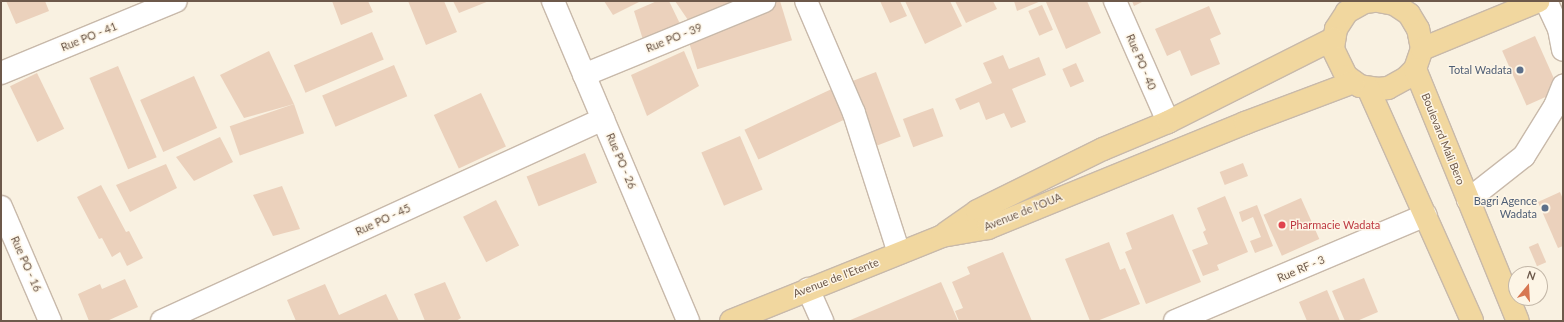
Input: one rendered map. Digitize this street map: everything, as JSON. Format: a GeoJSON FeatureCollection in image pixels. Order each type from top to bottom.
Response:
{"type":"FeatureCollection","features":[{"type":"Feature","properties":{"kind":"main road","name":"Avenue de l'OUA"},"geometry":{"type":"LineString","coordinates":[[942,236],[977,211],[1103,149],[1168,122],[1336,20],[1355,6],[1373,1]]}},
{"type":"Feature","properties":{"kind":"main road"},"geometry":{"type":"LineString","coordinates":[[1378,1],[1398,3]]}},
{"type":"Feature","properties":{"kind":"main road"},"geometry":{"type":"LineString","coordinates":[[1336,20],[1335,59],[1346,76],[1361,85],[1388,88],[1398,84],[1418,59],[1539,1]]}},
{"type":"Feature","properties":{"kind":"main road","name":"Boulevard Mali Bero"},"geometry":{"type":"LineString","coordinates":[[1398,3],[1418,29],[1418,59],[1468,200],[1518,321]]}},
{"type":"Feature","properties":{"kind":"main road","name":"Avenue de l'OUA"},"geometry":{"type":"LineString","coordinates":[[942,236],[988,228],[1245,123],[1361,85]]}},
{"type":"Feature","properties":{"kind":"main road"},"geometry":{"type":"LineString","coordinates":[[1361,85],[1426,216],[1472,321]]}},
{"type":"Feature","properties":{"kind":"main road","name":"Avenue de l'Etente"},"geometry":{"type":"LineString","coordinates":[[731,321],[942,236]]}},
{"type":"Feature","properties":{"kind":"street","name":"Rue PO - 41"},"geometry":{"type":"LineString","coordinates":[[1,73],[176,1]]}},
{"type":"Feature","properties":{"kind":"street","name":"Rue PO - 26"},"geometry":{"type":"LineString","coordinates":[[553,1],[688,321]]}},
{"type":"Feature","properties":{"kind":"street","name":"Rue PO - 39"},"geometry":{"type":"LineString","coordinates":[[584,75],[764,1]]}},
{"type":"Feature","properties":{"kind":"street"},"geometry":{"type":"LineString","coordinates":[[806,1],[854,113],[899,253]]}},
{"type":"Feature","properties":{"kind":"street","name":"Rue PO - 40"},"geometry":{"type":"LineString","coordinates":[[1115,1],[1168,122]]}},
{"type":"Feature","properties":{"kind":"street"},"geometry":{"type":"LineString","coordinates":[[1546,1],[1559,29],[1563,50]]}},
{"type":"Feature","properties":{"kind":"street"},"geometry":{"type":"LineString","coordinates":[[1468,200],[1524,156],[1555,106],[1563,86]]}},
{"type":"Feature","properties":{"kind":"street","name":"Rue PO - 45"},"geometry":{"type":"LineString","coordinates":[[162,321],[603,119]]}},
{"type":"Feature","properties":{"kind":"street","name":"Rue PO - 16"},"geometry":{"type":"LineString","coordinates":[[1,207],[9,246],[50,321]]}},
{"type":"Feature","properties":{"kind":"street","name":"Rue RF - 3"},"geometry":{"type":"LineString","coordinates":[[1175,321],[1204,316],[1426,216]]}},
{"type":"Feature","properties":{"kind":"street"},"geometry":{"type":"LineString","coordinates":[[808,289],[822,321]]}},
{"type":"Feature","properties":{"kind":"building"},"geometry":{"type":"Polygon","coordinates":[[[6,1],[45,1],[49,11],[16,24],[6,1]]]}},
{"type":"Feature","properties":{"kind":"building"},"geometry":{"type":"Polygon","coordinates":[[[332,1],[368,1],[373,12],[341,25],[332,1]]]}},
{"type":"Feature","properties":{"kind":"building"},"geometry":{"type":"Polygon","coordinates":[[[408,1],[444,1],[457,32],[426,45],[408,1]]]}},
{"type":"Feature","properties":{"kind":"building"},"geometry":{"type":"Polygon","coordinates":[[[453,1],[489,1],[459,13],[453,1]]]}},
{"type":"Feature","properties":{"kind":"building"},"geometry":{"type":"Polygon","coordinates":[[[604,1],[641,1],[613,15],[604,1]]]}},
{"type":"Feature","properties":{"kind":"building"},"geometry":{"type":"Polygon","coordinates":[[[657,1],[669,1],[683,30],[644,43],[634,11],[657,1]]]}},
{"type":"Feature","properties":{"kind":"building"},"geometry":{"type":"Polygon","coordinates":[[[675,1],[738,1],[688,20],[675,1]]]}},
{"type":"Feature","properties":{"kind":"building"},"geometry":{"type":"Polygon","coordinates":[[[780,1],[792,40],[697,69],[685,30],[780,1]]]}},
{"type":"Feature","properties":{"kind":"building"},"geometry":{"type":"Polygon","coordinates":[[[880,1],[900,1],[907,16],[890,23],[880,1]]]}},
{"type":"Feature","properties":{"kind":"building"},"geometry":{"type":"Polygon","coordinates":[[[905,1],[950,1],[962,26],[925,44],[905,1]]]}},
{"type":"Feature","properties":{"kind":"building"},"geometry":{"type":"Polygon","coordinates":[[[955,1],[993,1],[997,9],[966,23],[955,1]]]}},
{"type":"Feature","properties":{"kind":"building"},"geometry":{"type":"Polygon","coordinates":[[[1014,1],[1041,1],[1017,11],[1014,1]]]}},
{"type":"Feature","properties":{"kind":"building"},"geometry":{"type":"Polygon","coordinates":[[[1087,1],[1101,33],[1066,49],[1046,2],[1087,1]]]}},
{"type":"Feature","properties":{"kind":"building"},"geometry":{"type":"Polygon","coordinates":[[[1132,1],[1144,1],[1134,6],[1132,1]]]}},
{"type":"Feature","properties":{"kind":"building"},"geometry":{"type":"Polygon","coordinates":[[[1042,5],[1053,30],[1039,36],[1028,11],[1042,5]]]}},
{"type":"Feature","properties":{"kind":"building"},"geometry":{"type":"Polygon","coordinates":[[[1209,6],[1221,34],[1210,39],[1220,64],[1191,76],[1180,50],[1167,56],[1155,29],[1209,6]]]}},
{"type":"Feature","properties":{"kind":"building"},"geometry":{"type":"Polygon","coordinates":[[[372,32],[384,60],[305,93],[294,65],[372,32]]]}},
{"type":"Feature","properties":{"kind":"building"},"geometry":{"type":"Polygon","coordinates":[[[1535,36],[1559,91],[1527,105],[1502,51],[1535,36]]]}},
{"type":"Feature","properties":{"kind":"building"},"geometry":{"type":"Polygon","coordinates":[[[269,51],[294,104],[244,118],[220,75],[269,51]]]}},
{"type":"Feature","properties":{"kind":"building"},"geometry":{"type":"Polygon","coordinates":[[[684,51],[699,86],[647,116],[631,75],[684,51]]]}},
{"type":"Feature","properties":{"kind":"building"},"geometry":{"type":"Polygon","coordinates":[[[1003,55],[1009,69],[1039,57],[1046,75],[1012,89],[1026,122],[1011,128],[1004,113],[986,120],[979,102],[960,110],[955,99],[992,83],[983,63],[1003,55]]]}},
{"type":"Feature","properties":{"kind":"building"},"geometry":{"type":"Polygon","coordinates":[[[1076,63],[1084,81],[1070,87],[1062,69],[1076,63]]]}},
{"type":"Feature","properties":{"kind":"building"},"geometry":{"type":"Polygon","coordinates":[[[394,65],[407,96],[335,127],[322,95],[394,65]]]}},
{"type":"Feature","properties":{"kind":"building"},"geometry":{"type":"Polygon","coordinates":[[[118,66],[157,157],[128,169],[89,78],[118,66]]]}},
{"type":"Feature","properties":{"kind":"building"},"geometry":{"type":"Polygon","coordinates":[[[876,72],[901,136],[873,147],[848,83],[876,72]]]}},
{"type":"Feature","properties":{"kind":"building"},"geometry":{"type":"Polygon","coordinates":[[[37,73],[64,129],[37,142],[10,86],[37,73]]]}},
{"type":"Feature","properties":{"kind":"building"},"geometry":{"type":"Polygon","coordinates":[[[194,76],[217,128],[163,152],[140,100],[194,76]]]}},
{"type":"Feature","properties":{"kind":"building"},"geometry":{"type":"Polygon","coordinates":[[[836,87],[850,117],[758,160],[744,130],[836,87]]]}},
{"type":"Feature","properties":{"kind":"building"},"geometry":{"type":"Polygon","coordinates":[[[481,93],[506,146],[459,168],[434,115],[481,93]]]}},
{"type":"Feature","properties":{"kind":"building"},"geometry":{"type":"Polygon","coordinates":[[[294,104],[304,133],[240,155],[230,126],[294,104]]]}},
{"type":"Feature","properties":{"kind":"building"},"geometry":{"type":"Polygon","coordinates":[[[933,108],[943,136],[913,147],[903,119],[933,108]]]}},
{"type":"Feature","properties":{"kind":"building"},"geometry":{"type":"Polygon","coordinates":[[[740,136],[763,189],[724,206],[701,152],[740,136]]]}},
{"type":"Feature","properties":{"kind":"building"},"geometry":{"type":"Polygon","coordinates":[[[220,137],[233,162],[194,181],[176,157],[220,137]]]}},
{"type":"Feature","properties":{"kind":"building"},"geometry":{"type":"Polygon","coordinates":[[[585,153],[597,183],[539,206],[527,177],[585,153]]]}},
{"type":"Feature","properties":{"kind":"building"},"geometry":{"type":"Polygon","coordinates":[[[1243,163],[1248,176],[1225,185],[1220,172],[1243,163]]]}},
{"type":"Feature","properties":{"kind":"building"},"geometry":{"type":"Polygon","coordinates":[[[166,164],[177,188],[130,212],[116,185],[166,164]]]}},
{"type":"Feature","properties":{"kind":"building"},"geometry":{"type":"Polygon","coordinates":[[[101,185],[126,232],[129,231],[143,258],[127,266],[120,252],[112,257],[102,238],[99,239],[77,197],[101,185]]]}},
{"type":"Feature","properties":{"kind":"building"},"geometry":{"type":"Polygon","coordinates":[[[282,186],[300,229],[273,236],[253,195],[282,186]]]}},
{"type":"Feature","properties":{"kind":"building"},"geometry":{"type":"Polygon","coordinates":[[[1560,192],[1563,199],[1563,246],[1558,248],[1538,202],[1560,192]]]}},
{"type":"Feature","properties":{"kind":"building"},"geometry":{"type":"Polygon","coordinates":[[[1225,196],[1248,252],[1217,265],[1219,270],[1203,276],[1192,250],[1208,244],[1203,232],[1206,230],[1197,208],[1225,196]]]}},
{"type":"Feature","properties":{"kind":"building"},"geometry":{"type":"Polygon","coordinates":[[[1301,198],[1319,239],[1282,256],[1264,215],[1301,198]]]}},
{"type":"Feature","properties":{"kind":"building"},"geometry":{"type":"Polygon","coordinates":[[[496,200],[519,245],[486,262],[463,217],[496,200]]]}},
{"type":"Feature","properties":{"kind":"building"},"geometry":{"type":"Polygon","coordinates":[[[1257,205],[1273,246],[1255,253],[1250,241],[1261,237],[1253,217],[1242,222],[1239,212],[1257,205]]]}},
{"type":"Feature","properties":{"kind":"building"},"geometry":{"type":"Polygon","coordinates":[[[1173,214],[1201,282],[1146,304],[1125,252],[1132,249],[1126,233],[1173,214]]]}},
{"type":"Feature","properties":{"kind":"building"},"geometry":{"type":"Polygon","coordinates":[[[1109,242],[1120,270],[1125,268],[1140,304],[1097,321],[1090,321],[1065,259],[1109,242]]]}},
{"type":"Feature","properties":{"kind":"building"},"geometry":{"type":"Polygon","coordinates":[[[1538,243],[1546,262],[1537,266],[1529,247],[1538,243]]]}},
{"type":"Feature","properties":{"kind":"building"},"geometry":{"type":"Polygon","coordinates":[[[1003,252],[1032,321],[959,321],[955,311],[963,308],[952,282],[970,274],[967,267],[1003,252]]]}},
{"type":"Feature","properties":{"kind":"building"},"geometry":{"type":"Polygon","coordinates":[[[1364,278],[1378,312],[1357,321],[1345,321],[1332,291],[1364,278]]]}},
{"type":"Feature","properties":{"kind":"building"},"geometry":{"type":"Polygon","coordinates":[[[125,279],[138,307],[107,321],[89,321],[78,294],[100,284],[102,289],[125,279]]]}},
{"type":"Feature","properties":{"kind":"building"},"geometry":{"type":"Polygon","coordinates":[[[445,282],[461,318],[456,321],[425,321],[414,294],[445,282]]]}},
{"type":"Feature","properties":{"kind":"building"},"geometry":{"type":"Polygon","coordinates":[[[941,282],[958,321],[848,321],[941,282]]]}},
{"type":"Feature","properties":{"kind":"building"},"geometry":{"type":"Polygon","coordinates":[[[325,284],[339,315],[386,294],[399,321],[296,321],[287,300],[325,284]]]}},
{"type":"Feature","properties":{"kind":"building"},"geometry":{"type":"Polygon","coordinates":[[[1327,290],[1340,321],[1307,321],[1299,302],[1327,290]]]}},
{"type":"Feature","properties":{"kind":"place","name":"Total Wadata"},"geometry":{"type":"Point","coordinates":[1520,70]}},
{"type":"Feature","properties":{"kind":"place","name":"Bagri Agence Wadata"},"geometry":{"type":"Point","coordinates":[1545,208]}},
{"type":"Feature","properties":{"kind":"place","name":"Pharmacie Wadata"},"geometry":{"type":"Point","coordinates":[1282,225]}}]}
